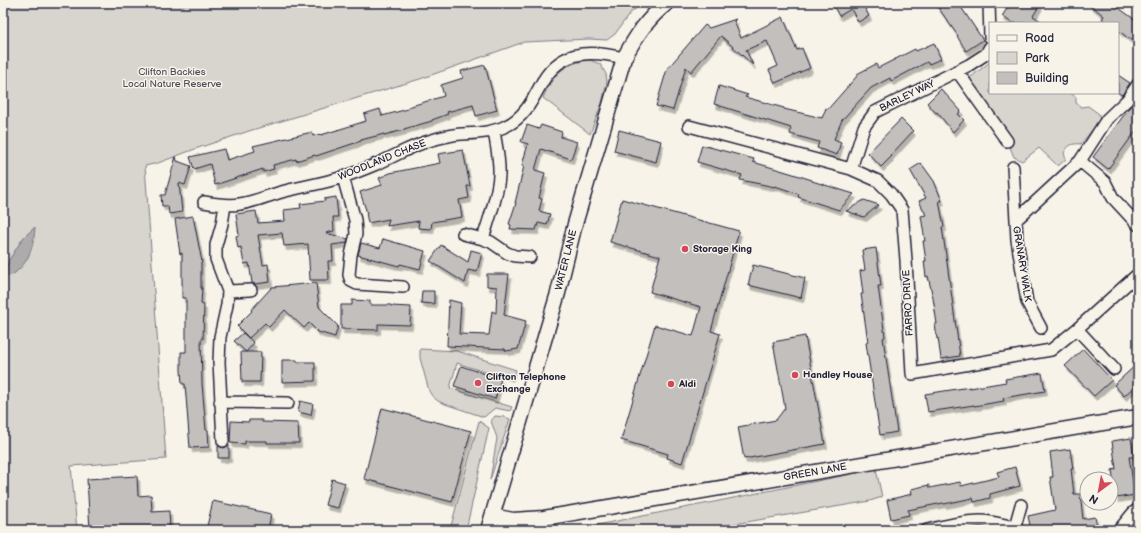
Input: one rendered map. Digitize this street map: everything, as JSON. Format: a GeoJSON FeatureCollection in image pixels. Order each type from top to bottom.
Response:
{"type":"FeatureCollection","features":[{"type":"Feature","properties":{"kind":"street","name":"WATER LANE"},"geometry":{"type":"LineString","coordinates":[[488,530],[558,293],[575,224],[624,58],[644,24],[667,3]]}},
{"type":"Feature","properties":{"kind":"street"},"geometry":{"type":"LineString","coordinates":[[989,3],[990,22]]}},
{"type":"Feature","properties":{"kind":"street","name":"BARLEY WAY"},"geometry":{"type":"LineString","coordinates":[[851,169],[864,127],[875,112],[969,65],[986,54],[989,49]]}},
{"type":"Feature","properties":{"kind":"street","name":"WOODLAND CHASE"},"geometry":{"type":"LineString","coordinates":[[204,202],[225,205],[240,204],[343,177],[431,140],[494,131],[507,126],[527,110],[547,75],[557,64],[567,58],[578,54],[598,53],[624,58]]}},
{"type":"Feature","properties":{"kind":"street"},"geometry":{"type":"LineString","coordinates":[[957,71],[1006,141]]}},
{"type":"Feature","properties":{"kind":"street","name":"GRANARY WALK"},"geometry":{"type":"LineString","coordinates":[[1016,220],[1080,162],[1107,119],[1127,100],[1138,84]]}},
{"type":"Feature","properties":{"kind":"street","name":"FARRO DRIVE"},"geometry":{"type":"LineString","coordinates":[[689,126],[851,169],[878,181],[891,194],[902,210],[912,374],[1051,350],[1077,329],[1138,274]]}},
{"type":"Feature","properties":{"kind":"street"},"geometry":{"type":"LineString","coordinates":[[483,239],[497,190],[499,174],[499,158],[494,131]]}},
{"type":"Feature","properties":{"kind":"street"},"geometry":{"type":"LineString","coordinates":[[1080,162],[1105,182],[1114,198],[1138,225]]}},
{"type":"Feature","properties":{"kind":"street","name":"GRANARY WALK"},"geometry":{"type":"LineString","coordinates":[[1013,167],[1017,240],[1027,302],[1041,328]]}},
{"type":"Feature","properties":{"kind":"street"},"geometry":{"type":"LineString","coordinates":[[343,177],[355,220],[356,234],[351,255],[349,275],[351,280],[357,284],[403,287]]}},
{"type":"Feature","properties":{"kind":"street"},"geometry":{"type":"LineString","coordinates":[[223,441],[219,362],[220,337],[227,304],[228,291],[216,259],[216,245],[222,224],[225,205]]}},
{"type":"Feature","properties":{"kind":"street"},"geometry":{"type":"LineString","coordinates":[[463,234],[483,239],[511,254],[530,258]]}},
{"type":"Feature","properties":{"kind":"street"},"geometry":{"type":"LineString","coordinates":[[228,291],[251,290]]}},
{"type":"Feature","properties":{"kind":"street"},"geometry":{"type":"LineString","coordinates":[[1077,329],[1114,369]]}},
{"type":"Feature","properties":{"kind":"street"},"geometry":{"type":"LineString","coordinates":[[220,402],[288,404]]}},
{"type":"Feature","properties":{"kind":"street","name":"GREEN LANE"},"geometry":{"type":"LineString","coordinates":[[492,516],[513,520],[534,519],[1138,417]]}},
{"type":"Feature","properties":{"kind":"street"},"geometry":{"type":"LineString","coordinates":[[927,530],[980,521],[1015,528],[1020,505]]}},
{"type":"Feature","properties":{"kind":"street"},"geometry":{"type":"LineString","coordinates":[[1119,530],[1138,509]]}},
{"type":"Feature","properties":{"kind":"street"},"geometry":{"type":"LineString","coordinates":[[516,530],[534,519]]}},
{"type":"Feature","properties":{"kind":"green space","name":"Clifton Backies Local Nature Reserve"},"geometry":{"type":"Polygon","coordinates":[[[3,3],[643,3],[630,13],[615,34],[607,40],[589,39],[524,42],[420,79],[252,130],[158,163],[145,166],[166,459],[71,466],[77,530],[3,530],[3,3]]]}},
{"type":"Feature","properties":{"kind":"green space"},"geometry":{"type":"Polygon","coordinates":[[[590,60],[600,64],[606,74],[607,82],[602,103],[590,134],[543,98],[551,82],[560,71],[573,64],[590,60]]]}},
{"type":"Feature","properties":{"kind":"green space"},"geometry":{"type":"Polygon","coordinates":[[[989,63],[989,94],[1072,94],[1076,97],[1076,103],[1081,107],[1088,106],[1099,114],[1100,120],[1081,144],[1073,144],[1067,148],[1064,153],[1066,159],[1058,166],[1039,148],[1022,161],[1014,157],[1002,128],[987,102],[967,80],[989,63]]]}},
{"type":"Feature","properties":{"kind":"green space"},"geometry":{"type":"Polygon","coordinates":[[[420,349],[457,351],[516,370],[513,381],[457,363],[450,388],[512,407],[510,411],[495,408],[484,417],[438,401],[429,391],[420,358],[420,349]]]}},
{"type":"Feature","properties":{"kind":"green space"},"geometry":{"type":"Polygon","coordinates":[[[495,416],[510,419],[490,480],[497,438],[491,421],[495,416]]]}},
{"type":"Feature","properties":{"kind":"green space"},"geometry":{"type":"Polygon","coordinates":[[[479,421],[489,428],[466,530],[450,530],[479,421]]]}},
{"type":"Feature","properties":{"kind":"green space"},"geometry":{"type":"Polygon","coordinates":[[[876,469],[882,497],[870,501],[699,530],[571,530],[704,504],[876,469]]]}},
{"type":"Feature","properties":{"kind":"shaded area"},"geometry":{"type":"Polygon","coordinates":[[[35,227],[34,240],[25,263],[15,273],[4,277],[9,260],[23,238],[35,227]]]}},
{"type":"Feature","properties":{"kind":"building"},"geometry":{"type":"Polygon","coordinates":[[[832,3],[862,3],[869,16],[858,22],[851,9],[839,16],[832,3]]]}},
{"type":"Feature","properties":{"kind":"building"},"geometry":{"type":"Polygon","coordinates":[[[935,3],[951,3],[954,8],[959,4],[983,40],[966,51],[958,36],[935,3]]]}},
{"type":"Feature","properties":{"kind":"building"},"geometry":{"type":"Polygon","coordinates":[[[1011,3],[1041,3],[1033,16],[1042,22],[1011,22],[1002,16],[1011,3]]]}},
{"type":"Feature","properties":{"kind":"building"},"geometry":{"type":"Polygon","coordinates":[[[1088,3],[1112,3],[1138,22],[1138,43],[1119,31],[1119,22],[1106,22],[1102,19],[1104,16],[1088,3]]]}},
{"type":"Feature","properties":{"kind":"building"},"geometry":{"type":"Polygon","coordinates":[[[783,17],[797,50],[802,48],[810,68],[775,83],[769,70],[778,66],[767,41],[746,50],[753,65],[721,36],[691,72],[686,67],[673,110],[656,106],[667,69],[705,25],[709,28],[736,19],[734,21],[741,38],[783,17]]]}},
{"type":"Feature","properties":{"kind":"building"},"geometry":{"type":"Polygon","coordinates":[[[934,43],[941,59],[929,64],[927,62],[891,81],[890,78],[871,88],[842,120],[834,139],[841,142],[837,155],[817,148],[819,142],[790,134],[791,128],[714,104],[719,86],[748,95],[745,97],[784,109],[822,118],[826,108],[828,109],[857,76],[857,74],[876,64],[878,68],[915,49],[916,51],[934,43]]]}},
{"type":"Feature","properties":{"kind":"building"},"geometry":{"type":"Polygon","coordinates":[[[485,65],[497,110],[476,116],[473,105],[447,112],[448,114],[432,121],[404,130],[361,140],[316,156],[273,165],[274,169],[263,172],[263,169],[215,185],[210,164],[194,169],[190,157],[224,149],[227,160],[255,151],[253,146],[312,132],[313,136],[321,135],[366,121],[364,114],[380,109],[382,116],[408,109],[408,107],[444,96],[441,85],[463,78],[461,71],[485,65]]]}},
{"type":"Feature","properties":{"kind":"building"},"geometry":{"type":"Polygon","coordinates":[[[1119,76],[1130,83],[1122,95],[1119,94],[1119,76]]]}},
{"type":"Feature","properties":{"kind":"building"},"geometry":{"type":"Polygon","coordinates":[[[941,89],[961,111],[958,114],[964,120],[953,132],[937,112],[936,113],[927,103],[941,89]]]}},
{"type":"Feature","properties":{"kind":"building"},"geometry":{"type":"Polygon","coordinates":[[[1138,96],[1138,128],[1108,169],[1093,157],[1138,96]]]}},
{"type":"Feature","properties":{"kind":"building"},"geometry":{"type":"Polygon","coordinates":[[[901,119],[913,131],[881,167],[868,153],[901,119]]]}},
{"type":"Feature","properties":{"kind":"building"},"geometry":{"type":"Polygon","coordinates":[[[527,125],[539,129],[541,125],[562,132],[561,137],[577,142],[571,159],[541,149],[535,170],[545,173],[539,198],[542,199],[539,211],[550,214],[547,225],[538,223],[536,230],[510,229],[511,225],[509,224],[516,203],[524,166],[522,165],[528,144],[521,142],[527,125]]]}},
{"type":"Feature","properties":{"kind":"building"},"geometry":{"type":"Polygon","coordinates":[[[619,130],[661,141],[656,162],[614,151],[619,130]]]}},
{"type":"Feature","properties":{"kind":"building"},"geometry":{"type":"Polygon","coordinates":[[[702,145],[754,159],[753,162],[854,194],[839,210],[798,197],[799,194],[775,186],[740,180],[742,175],[697,162],[702,145]]]}},
{"type":"Feature","properties":{"kind":"building"},"geometry":{"type":"Polygon","coordinates":[[[463,150],[470,186],[467,186],[469,198],[459,200],[462,217],[432,222],[431,229],[418,228],[419,221],[387,226],[389,219],[368,223],[367,213],[360,192],[382,185],[379,178],[390,173],[440,163],[438,154],[463,150]]]}},
{"type":"Feature","properties":{"kind":"building"},"geometry":{"type":"Polygon","coordinates":[[[176,156],[177,161],[191,166],[185,185],[179,183],[182,212],[169,214],[168,206],[162,206],[161,195],[165,195],[176,156]]]}},
{"type":"Feature","properties":{"kind":"building"},"geometry":{"type":"Polygon","coordinates":[[[921,163],[934,181],[942,201],[939,201],[944,227],[942,227],[960,356],[941,359],[935,324],[937,324],[933,298],[928,276],[926,277],[924,261],[926,261],[923,241],[925,241],[921,216],[926,215],[919,201],[926,198],[910,170],[921,163]]]}},
{"type":"Feature","properties":{"kind":"building"},"geometry":{"type":"Polygon","coordinates":[[[336,197],[338,217],[333,217],[334,231],[326,233],[348,239],[347,243],[332,245],[333,261],[328,261],[329,280],[310,280],[308,244],[284,246],[282,233],[258,235],[263,265],[268,264],[270,282],[252,283],[249,263],[244,264],[241,247],[238,248],[236,236],[239,235],[236,214],[256,211],[258,223],[285,221],[284,210],[301,208],[300,204],[325,201],[324,199],[336,197]]]}},
{"type":"Feature","properties":{"kind":"building"},"geometry":{"type":"Polygon","coordinates":[[[622,199],[739,231],[711,331],[720,334],[682,463],[667,458],[668,454],[621,440],[655,325],[693,336],[701,307],[650,292],[660,256],[610,242],[622,199]]]}},
{"type":"Feature","properties":{"kind":"building"},"geometry":{"type":"Polygon","coordinates":[[[864,200],[879,205],[864,217],[846,211],[864,200]]]}},
{"type":"Feature","properties":{"kind":"building"},"geometry":{"type":"Polygon","coordinates":[[[193,216],[202,262],[201,304],[204,305],[203,339],[201,339],[202,384],[209,447],[190,448],[185,384],[182,384],[181,370],[181,352],[186,352],[186,298],[182,298],[182,253],[180,254],[175,219],[193,216]]]}},
{"type":"Feature","properties":{"kind":"building"},"geometry":{"type":"Polygon","coordinates":[[[383,239],[425,251],[420,269],[400,264],[399,266],[358,255],[361,243],[380,248],[383,239]]]}},
{"type":"Feature","properties":{"kind":"building"},"geometry":{"type":"Polygon","coordinates":[[[441,245],[468,262],[471,250],[482,253],[477,272],[468,270],[465,283],[430,261],[441,245]]]}},
{"type":"Feature","properties":{"kind":"building"},"geometry":{"type":"Polygon","coordinates":[[[876,248],[881,286],[878,286],[885,337],[883,338],[897,432],[880,435],[866,343],[868,342],[861,294],[863,294],[860,271],[865,270],[862,250],[876,248]]]}},
{"type":"Feature","properties":{"kind":"building"},"geometry":{"type":"Polygon","coordinates":[[[753,265],[805,278],[801,298],[748,285],[753,265]]]}},
{"type":"Feature","properties":{"kind":"building"},"geometry":{"type":"Polygon","coordinates":[[[487,274],[509,274],[504,315],[526,321],[518,349],[506,351],[505,349],[447,346],[449,300],[461,303],[459,334],[489,335],[492,311],[496,313],[497,287],[487,286],[487,274]]]}},
{"type":"Feature","properties":{"kind":"building"},"geometry":{"type":"Polygon","coordinates":[[[316,283],[319,307],[338,326],[335,337],[318,332],[309,323],[304,328],[285,310],[269,327],[265,323],[249,338],[237,326],[272,287],[316,283]]]}},
{"type":"Feature","properties":{"kind":"building"},"geometry":{"type":"Polygon","coordinates":[[[422,291],[434,291],[434,304],[421,303],[422,291]]]}},
{"type":"Feature","properties":{"kind":"building"},"geometry":{"type":"Polygon","coordinates":[[[352,300],[370,301],[370,305],[411,307],[410,325],[378,324],[378,330],[341,329],[341,305],[352,305],[352,300]]]}},
{"type":"Feature","properties":{"kind":"building"},"geometry":{"type":"Polygon","coordinates":[[[243,333],[254,343],[246,352],[234,341],[243,333]]]}},
{"type":"Feature","properties":{"kind":"building","name":"Handley House"},"geometry":{"type":"Polygon","coordinates":[[[805,336],[825,444],[744,459],[738,427],[776,420],[785,408],[773,342],[805,336]]]}},
{"type":"Feature","properties":{"kind":"building"},"geometry":{"type":"Polygon","coordinates":[[[1083,349],[1112,380],[1094,396],[1065,366],[1083,349]]]}},
{"type":"Feature","properties":{"kind":"building"},"geometry":{"type":"Polygon","coordinates":[[[241,352],[261,352],[260,382],[242,382],[241,352]]]}},
{"type":"Feature","properties":{"kind":"building"},"geometry":{"type":"Polygon","coordinates":[[[282,360],[315,362],[315,381],[282,382],[282,360]]]}},
{"type":"Feature","properties":{"kind":"building"},"geometry":{"type":"Polygon","coordinates":[[[1138,363],[1138,383],[1124,396],[1114,385],[1138,363]]]}},
{"type":"Feature","properties":{"kind":"building","name":"Clifton Telephone Exchange"},"geometry":{"type":"Polygon","coordinates":[[[461,366],[501,379],[495,399],[454,386],[461,366]]]}},
{"type":"Feature","properties":{"kind":"building"},"geometry":{"type":"Polygon","coordinates":[[[1042,373],[1045,391],[1003,398],[1004,401],[928,412],[925,394],[1006,382],[1005,379],[1042,373]]]}},
{"type":"Feature","properties":{"kind":"building"},"geometry":{"type":"Polygon","coordinates":[[[300,401],[313,404],[311,415],[298,412],[300,401]]]}},
{"type":"Feature","properties":{"kind":"building"},"geometry":{"type":"Polygon","coordinates":[[[382,408],[471,431],[452,502],[364,479],[382,408]]]}},
{"type":"Feature","properties":{"kind":"building"},"geometry":{"type":"Polygon","coordinates":[[[249,420],[262,420],[262,422],[298,423],[299,443],[245,441],[245,444],[230,443],[231,421],[249,422],[249,420]]]}},
{"type":"Feature","properties":{"kind":"building"},"geometry":{"type":"Polygon","coordinates":[[[1131,438],[1134,457],[1129,457],[1135,495],[1119,498],[1119,471],[1112,470],[1116,469],[1112,441],[1131,438]]]}},
{"type":"Feature","properties":{"kind":"building"},"geometry":{"type":"Polygon","coordinates":[[[229,445],[229,458],[218,458],[218,446],[224,448],[229,445]]]}},
{"type":"Feature","properties":{"kind":"building"},"geometry":{"type":"Polygon","coordinates":[[[1070,449],[1073,469],[1071,469],[1074,494],[1079,494],[1079,511],[1082,511],[1083,519],[1095,517],[1098,530],[1031,530],[1028,516],[1055,510],[1050,477],[1053,477],[1050,452],[1070,449]]]}},
{"type":"Feature","properties":{"kind":"building"},"geometry":{"type":"Polygon","coordinates":[[[1015,467],[1020,486],[990,494],[990,498],[974,502],[973,498],[908,510],[909,515],[891,519],[887,500],[912,494],[911,489],[929,485],[929,488],[960,482],[961,486],[999,477],[997,472],[1015,467]]]}},
{"type":"Feature","properties":{"kind":"building"},"geometry":{"type":"Polygon","coordinates":[[[137,476],[138,496],[151,495],[152,512],[169,511],[170,530],[90,530],[87,479],[137,476]]]}},
{"type":"Feature","properties":{"kind":"building"},"geometry":{"type":"Polygon","coordinates":[[[332,479],[345,483],[338,508],[325,505],[332,479]]]}},
{"type":"Feature","properties":{"kind":"building"},"geometry":{"type":"Polygon","coordinates":[[[213,501],[271,514],[268,530],[206,530],[213,501]]]}},
{"type":"Feature","properties":{"kind":"place","name":"Storage King"},"geometry":{"type":"Point","coordinates":[685,249]}},
{"type":"Feature","properties":{"kind":"place","name":"Handley House"},"geometry":{"type":"Point","coordinates":[795,375]}},
{"type":"Feature","properties":{"kind":"place","name":"Clifton Telephone Exchange"},"geometry":{"type":"Point","coordinates":[478,383]}},
{"type":"Feature","properties":{"kind":"place","name":"Aldi"},"geometry":{"type":"Point","coordinates":[671,384]}}]}
